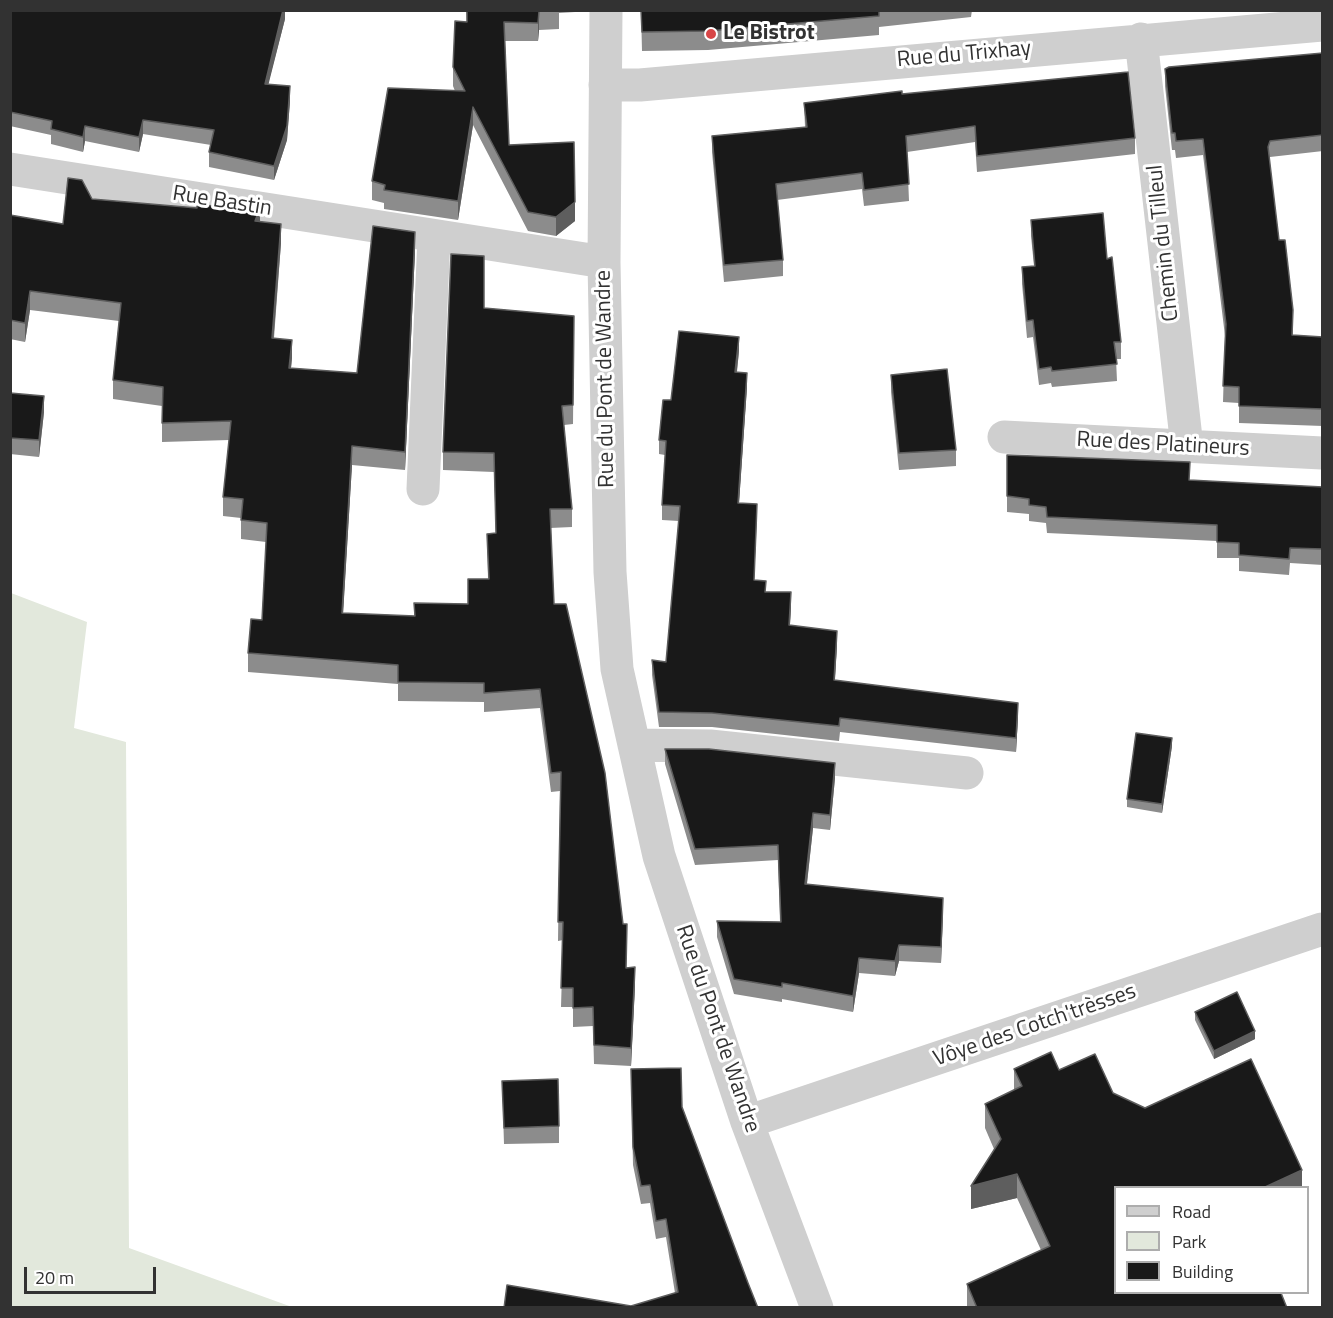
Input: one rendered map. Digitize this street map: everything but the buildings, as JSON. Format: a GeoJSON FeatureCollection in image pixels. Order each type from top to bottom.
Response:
{"type":"FeatureCollection","features":[{"type":"Feature","properties":{"kind":"street","name":"Rue du Pont de Wandre"},"geometry":{"type":"LineString","coordinates":[[606,10],[604,262],[610,572],[617,669],[659,856],[747,1122],[817,1308]]}},
{"type":"Feature","properties":{"kind":"street","name":"Rue du Trixhay"},"geometry":{"type":"LineString","coordinates":[[605,85],[640,85],[1141,39],[1323,25]]}},
{"type":"Feature","properties":{"kind":"street","name":"Chemin du Tilleul"},"geometry":{"type":"LineString","coordinates":[[1141,39],[1187,447]]}},
{"type":"Feature","properties":{"kind":"street","name":"Rue Bastin"},"geometry":{"type":"LineString","coordinates":[[10,169],[604,262]]}},
{"type":"Feature","properties":{"kind":"street"},"geometry":{"type":"LineString","coordinates":[[423,489],[434,237]]}},
{"type":"Feature","properties":{"kind":"street","name":"Rue des Platineurs"},"geometry":{"type":"LineString","coordinates":[[1004,436],[1323,453]]}},
{"type":"Feature","properties":{"kind":"street"},"geometry":{"type":"LineString","coordinates":[[634,745],[710,746],[967,773]]}},
{"type":"Feature","properties":{"kind":"street","name":"Vôye des Cotch'trèsses"},"geometry":{"type":"LineString","coordinates":[[747,1122],[1323,929]]}},
{"type":"Feature","properties":{"kind":"green space"},"geometry":{"type":"Polygon","coordinates":[[[11,593],[87,622],[74,728],[126,742],[129,1248],[292,1307],[11,1307],[11,593]]]}},
{"type":"Feature","properties":{"kind":"place","name":"Le Bistrot"},"geometry":{"type":"Point","coordinates":[711,34]}}]}
